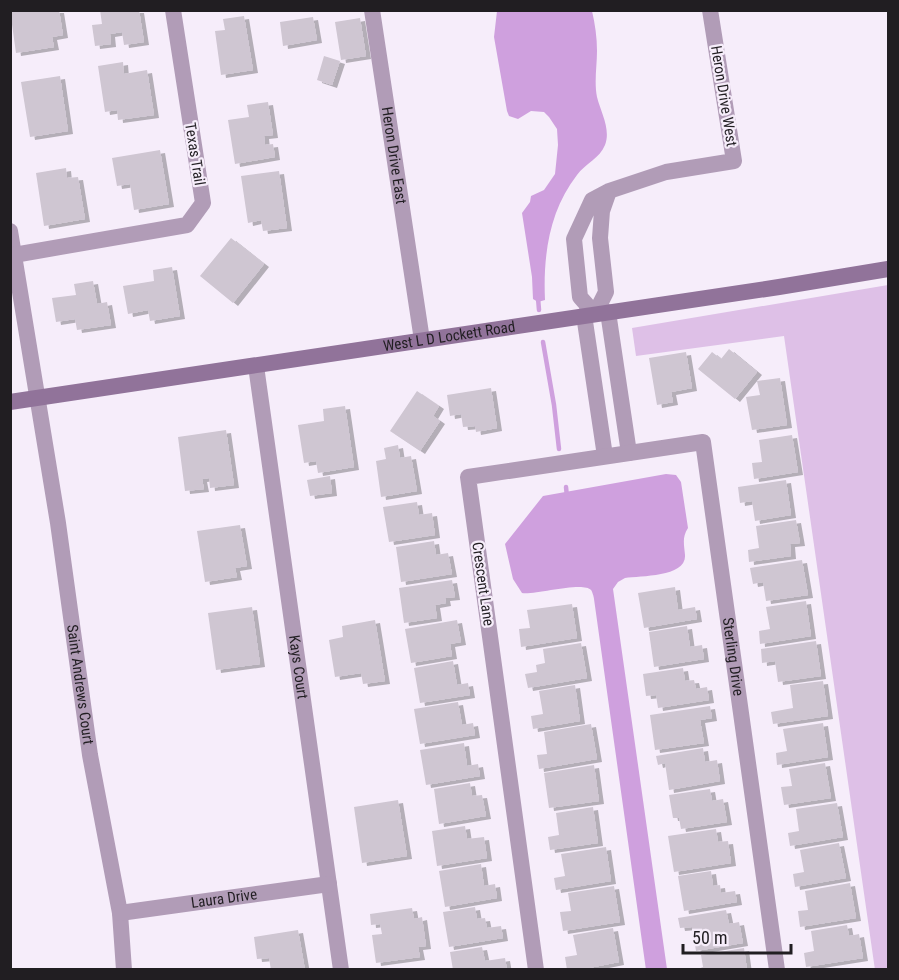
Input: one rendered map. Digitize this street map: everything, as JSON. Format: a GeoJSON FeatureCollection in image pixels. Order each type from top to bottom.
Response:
{"type":"FeatureCollection","features":[{"type":"Feature","properties":{"kind":"main road","name":"West L D Lockett Road"},"geometry":{"type":"LineString","coordinates":[[10,402],[888,268]]}},
{"type":"Feature","properties":{"kind":"street","name":"Texas Trail"},"geometry":{"type":"LineString","coordinates":[[14,255],[187,225],[203,203],[172,10]]}},
{"type":"Feature","properties":{"kind":"street","name":"Heron Drive East"},"geometry":{"type":"LineString","coordinates":[[372,10],[422,340]]}},
{"type":"Feature","properties":{"kind":"street","name":"Heron Drive West"},"geometry":{"type":"LineString","coordinates":[[595,314],[580,297],[573,239],[592,200],[609,191],[666,172],[734,161],[710,10]]}},
{"type":"Feature","properties":{"kind":"street"},"geometry":{"type":"LineString","coordinates":[[605,456],[595,314],[606,292],[600,238],[602,211],[609,191]]}},
{"type":"Feature","properties":{"kind":"street","name":"Saint Andrews Court"},"geometry":{"type":"LineString","coordinates":[[10,231],[58,523],[90,755],[120,913],[124,969]]}},
{"type":"Feature","properties":{"kind":"street"},"geometry":{"type":"LineString","coordinates":[[595,314],[629,453]]}},
{"type":"Feature","properties":{"kind":"street","name":"Kays Court"},"geometry":{"type":"LineString","coordinates":[[256,366],[341,969]]}},
{"type":"Feature","properties":{"kind":"street","name":"Sterling Drive"},"geometry":{"type":"LineString","coordinates":[[605,456],[703,442],[777,969]]}},
{"type":"Feature","properties":{"kind":"street","name":"Crescent Lane"},"geometry":{"type":"LineString","coordinates":[[536,969],[468,477],[605,456]]}},
{"type":"Feature","properties":{"kind":"street","name":"Laura Drive"},"geometry":{"type":"LineString","coordinates":[[120,913],[329,884]]}},
{"type":"Feature","properties":{"kind":"shaded area"},"geometry":{"type":"Polygon","coordinates":[[[497,11],[592,11],[596,31],[596,91],[607,139],[603,150],[577,175],[560,204],[547,251],[545,300],[538,302],[533,299],[522,213],[530,202],[531,196],[544,190],[555,174],[557,129],[544,112],[531,111],[518,119],[509,116],[494,37],[497,11]]]}},
{"type":"Feature","properties":{"kind":"shaded area"},"geometry":{"type":"Polygon","coordinates":[[[888,285],[888,969],[875,970],[784,336],[636,356],[632,328],[888,285]]]}},
{"type":"Feature","properties":{"kind":"shaded area"},"geometry":{"type":"Polygon","coordinates":[[[666,474],[676,475],[681,482],[688,528],[684,538],[684,562],[679,568],[662,574],[625,578],[613,589],[667,969],[646,970],[593,594],[591,590],[579,587],[522,593],[513,579],[505,544],[543,496],[666,474]]]}},
{"type":"Feature","properties":{"kind":"building"},"geometry":{"type":"Polygon","coordinates":[[[10,10],[59,10],[63,35],[52,37],[54,47],[16,53],[10,10]]]}},
{"type":"Feature","properties":{"kind":"building"},"geometry":{"type":"Polygon","coordinates":[[[100,10],[139,10],[144,42],[124,45],[122,32],[110,34],[111,44],[95,46],[92,25],[102,24],[100,10]]]}},
{"type":"Feature","properties":{"kind":"building"},"geometry":{"type":"Polygon","coordinates":[[[244,16],[253,70],[221,75],[215,31],[225,30],[223,19],[244,16]]]}},
{"type":"Feature","properties":{"kind":"building"},"geometry":{"type":"Polygon","coordinates":[[[313,17],[317,40],[283,46],[280,22],[313,17]]]}},
{"type":"Feature","properties":{"kind":"building"},"geometry":{"type":"Polygon","coordinates":[[[360,18],[366,56],[341,60],[335,22],[360,18]]]}},
{"type":"Feature","properties":{"kind":"building"},"geometry":{"type":"Polygon","coordinates":[[[324,56],[340,61],[332,85],[317,80],[324,56]]]}},
{"type":"Feature","properties":{"kind":"building"},"geometry":{"type":"Polygon","coordinates":[[[123,62],[124,74],[147,70],[154,115],[118,120],[117,110],[105,112],[98,66],[123,62]]]}},
{"type":"Feature","properties":{"kind":"building"},"geometry":{"type":"Polygon","coordinates":[[[60,76],[68,131],[30,137],[21,82],[60,76]]]}},
{"type":"Feature","properties":{"kind":"building"},"geometry":{"type":"Polygon","coordinates":[[[268,102],[273,135],[264,136],[265,145],[273,144],[275,157],[235,164],[228,120],[249,117],[247,105],[268,102]]]}},
{"type":"Feature","properties":{"kind":"building"},"geometry":{"type":"Polygon","coordinates":[[[160,150],[169,204],[134,210],[130,184],[117,186],[112,158],[160,150]]]}},
{"type":"Feature","properties":{"kind":"building"},"geometry":{"type":"Polygon","coordinates":[[[66,168],[67,178],[78,177],[85,219],[44,226],[36,173],[66,168]]]}},
{"type":"Feature","properties":{"kind":"building"},"geometry":{"type":"Polygon","coordinates":[[[279,171],[287,228],[263,231],[261,220],[248,223],[241,176],[279,171]]]}},
{"type":"Feature","properties":{"kind":"building"},"geometry":{"type":"Polygon","coordinates":[[[231,238],[264,264],[233,303],[200,276],[231,238]]]}},
{"type":"Feature","properties":{"kind":"building"},"geometry":{"type":"Polygon","coordinates":[[[172,267],[180,316],[150,321],[148,310],[128,314],[123,286],[154,281],[153,270],[172,267]]]}},
{"type":"Feature","properties":{"kind":"building"},"geometry":{"type":"Polygon","coordinates":[[[93,281],[97,304],[107,302],[111,325],[77,330],[75,319],[56,322],[52,298],[76,295],[74,284],[93,281]]]}},
{"type":"Feature","properties":{"kind":"building"},"geometry":{"type":"Polygon","coordinates":[[[729,349],[757,372],[735,399],[698,369],[712,352],[721,359],[729,349]]]}},
{"type":"Feature","properties":{"kind":"building"},"geometry":{"type":"Polygon","coordinates":[[[686,352],[692,388],[671,392],[673,402],[657,405],[649,358],[686,352]]]}},
{"type":"Feature","properties":{"kind":"building"},"geometry":{"type":"Polygon","coordinates":[[[780,378],[787,425],[752,430],[746,397],[760,395],[757,381],[780,378]]]}},
{"type":"Feature","properties":{"kind":"building"},"geometry":{"type":"Polygon","coordinates":[[[491,388],[497,428],[476,432],[475,426],[463,427],[461,414],[450,416],[447,395],[491,388]]]}},
{"type":"Feature","properties":{"kind":"building"},"geometry":{"type":"Polygon","coordinates":[[[417,391],[439,406],[433,416],[440,421],[420,451],[390,431],[417,391]]]}},
{"type":"Feature","properties":{"kind":"building"},"geometry":{"type":"Polygon","coordinates":[[[345,406],[354,467],[318,473],[316,461],[304,463],[298,425],[324,421],[323,409],[345,406]]]}},
{"type":"Feature","properties":{"kind":"building"},"geometry":{"type":"Polygon","coordinates":[[[226,430],[234,485],[210,488],[209,478],[202,479],[204,489],[185,491],[178,437],[226,430]]]}},
{"type":"Feature","properties":{"kind":"building"},"geometry":{"type":"Polygon","coordinates":[[[792,435],[798,472],[754,479],[752,463],[762,462],[759,440],[792,435]]]}},
{"type":"Feature","properties":{"kind":"building"},"geometry":{"type":"Polygon","coordinates":[[[398,445],[400,458],[411,456],[417,491],[381,497],[376,461],[386,459],[384,448],[398,445]]]}},
{"type":"Feature","properties":{"kind":"building"},"geometry":{"type":"Polygon","coordinates":[[[330,476],[332,493],[310,496],[307,480],[330,476]]]}},
{"type":"Feature","properties":{"kind":"building"},"geometry":{"type":"Polygon","coordinates":[[[786,480],[791,515],[755,521],[752,501],[740,503],[738,487],[786,480]]]}},
{"type":"Feature","properties":{"kind":"building"},"geometry":{"type":"Polygon","coordinates":[[[417,502],[419,515],[432,513],[435,535],[389,542],[383,507],[417,502]]]}},
{"type":"Feature","properties":{"kind":"building"},"geometry":{"type":"Polygon","coordinates":[[[796,520],[800,543],[790,544],[791,556],[749,562],[748,550],[759,548],[756,526],[796,520]]]}},
{"type":"Feature","properties":{"kind":"building"},"geometry":{"type":"Polygon","coordinates":[[[240,525],[247,566],[235,568],[237,577],[205,582],[197,531],[240,525]]]}},
{"type":"Feature","properties":{"kind":"building"},"geometry":{"type":"Polygon","coordinates":[[[434,541],[436,555],[448,553],[452,574],[401,582],[396,547],[434,541]]]}},
{"type":"Feature","properties":{"kind":"building"},"geometry":{"type":"Polygon","coordinates":[[[802,560],[808,595],[766,601],[763,582],[753,584],[750,568],[802,560]]]}},
{"type":"Feature","properties":{"kind":"building"},"geometry":{"type":"Polygon","coordinates":[[[452,580],[455,597],[445,598],[446,603],[435,605],[437,618],[404,623],[399,588],[452,580]]]}},
{"type":"Feature","properties":{"kind":"building"},"geometry":{"type":"Polygon","coordinates":[[[675,587],[678,610],[695,607],[697,619],[644,628],[638,593],[675,587]]]}},
{"type":"Feature","properties":{"kind":"building"},"geometry":{"type":"Polygon","coordinates":[[[806,601],[811,636],[760,644],[759,631],[770,629],[766,607],[806,601]]]}},
{"type":"Feature","properties":{"kind":"building"},"geometry":{"type":"Polygon","coordinates":[[[572,604],[577,638],[521,647],[519,629],[530,628],[527,610],[572,604]]]}},
{"type":"Feature","properties":{"kind":"building"},"geometry":{"type":"Polygon","coordinates":[[[252,607],[260,664],[216,670],[208,613],[252,607]]]}},
{"type":"Feature","properties":{"kind":"building"},"geometry":{"type":"Polygon","coordinates":[[[375,620],[385,681],[363,684],[361,673],[335,677],[329,640],[343,637],[342,626],[375,620]]]}},
{"type":"Feature","properties":{"kind":"building"},"geometry":{"type":"Polygon","coordinates":[[[457,620],[461,642],[450,644],[452,656],[411,663],[405,629],[457,620]]]}},
{"type":"Feature","properties":{"kind":"building"},"geometry":{"type":"Polygon","coordinates":[[[687,626],[690,647],[702,645],[704,659],[654,667],[649,632],[687,626]]]}},
{"type":"Feature","properties":{"kind":"building"},"geometry":{"type":"Polygon","coordinates":[[[816,641],[821,676],[778,682],[775,661],[762,663],[761,649],[816,641]]]}},
{"type":"Feature","properties":{"kind":"building"},"geometry":{"type":"Polygon","coordinates":[[[581,643],[587,678],[528,688],[525,674],[537,672],[536,665],[545,663],[543,649],[581,643]]]}},
{"type":"Feature","properties":{"kind":"building"},"geometry":{"type":"Polygon","coordinates":[[[453,661],[457,685],[468,683],[470,695],[420,703],[414,668],[453,661]]]}},
{"type":"Feature","properties":{"kind":"building"},"geometry":{"type":"Polygon","coordinates":[[[683,668],[685,681],[694,680],[696,689],[707,687],[709,700],[658,708],[656,695],[646,696],[643,674],[683,668]]]}},
{"type":"Feature","properties":{"kind":"building"},"geometry":{"type":"Polygon","coordinates":[[[823,681],[828,716],[773,724],[771,712],[793,708],[790,685],[823,681]]]}},
{"type":"Feature","properties":{"kind":"building"},"geometry":{"type":"Polygon","coordinates":[[[575,685],[580,721],[533,729],[531,716],[543,714],[539,691],[575,685]]]}},
{"type":"Feature","properties":{"kind":"building"},"geometry":{"type":"Polygon","coordinates":[[[458,702],[462,725],[473,723],[475,735],[420,744],[414,709],[458,702]]]}},
{"type":"Feature","properties":{"kind":"building"},"geometry":{"type":"Polygon","coordinates":[[[710,706],[712,718],[700,720],[704,743],[655,750],[650,715],[710,706]]]}},
{"type":"Feature","properties":{"kind":"building"},"geometry":{"type":"Polygon","coordinates":[[[823,723],[828,757],[777,765],[776,753],[787,751],[783,729],[823,723]]]}},
{"type":"Feature","properties":{"kind":"building"},"geometry":{"type":"Polygon","coordinates":[[[591,724],[597,759],[539,769],[537,755],[547,754],[544,732],[591,724]]]}},
{"type":"Feature","properties":{"kind":"building"},"geometry":{"type":"Polygon","coordinates":[[[464,743],[467,766],[478,764],[480,776],[426,785],[420,750],[464,743]]]}},
{"type":"Feature","properties":{"kind":"building"},"geometry":{"type":"Polygon","coordinates":[[[703,748],[705,762],[717,760],[720,781],[669,790],[665,763],[658,765],[656,756],[703,748]]]}},
{"type":"Feature","properties":{"kind":"building"},"geometry":{"type":"Polygon","coordinates":[[[825,763],[831,798],[784,805],[781,787],[792,786],[789,769],[825,763]]]}},
{"type":"Feature","properties":{"kind":"building"},"geometry":{"type":"Polygon","coordinates":[[[594,765],[599,801],[549,808],[544,773],[594,765]]]}},
{"type":"Feature","properties":{"kind":"building"},"geometry":{"type":"Polygon","coordinates":[[[470,783],[472,796],[482,795],[486,816],[439,824],[434,789],[470,783]]]}},
{"type":"Feature","properties":{"kind":"building"},"geometry":{"type":"Polygon","coordinates":[[[710,789],[712,801],[723,799],[727,822],[681,829],[679,818],[673,818],[669,795],[710,789]]]}},
{"type":"Feature","properties":{"kind":"building"},"geometry":{"type":"Polygon","coordinates":[[[398,800],[407,856],[362,863],[354,807],[398,800]]]}},
{"type":"Feature","properties":{"kind":"building"},"geometry":{"type":"Polygon","coordinates":[[[837,803],[843,837],[790,846],[788,833],[799,831],[796,809],[837,803]]]}},
{"type":"Feature","properties":{"kind":"building"},"geometry":{"type":"Polygon","coordinates":[[[593,807],[598,843],[550,850],[548,837],[559,835],[556,813],[593,807]]]}},
{"type":"Feature","properties":{"kind":"building"},"geometry":{"type":"Polygon","coordinates":[[[465,826],[467,839],[484,837],[487,858],[437,866],[432,831],[465,826]]]}},
{"type":"Feature","properties":{"kind":"building"},"geometry":{"type":"Polygon","coordinates":[[[716,829],[718,842],[728,841],[731,863],[674,872],[668,836],[716,829]]]}},
{"type":"Feature","properties":{"kind":"building"},"geometry":{"type":"Polygon","coordinates":[[[839,843],[846,878],[795,887],[793,874],[804,872],[800,850],[839,843]]]}},
{"type":"Feature","properties":{"kind":"building"},"geometry":{"type":"Polygon","coordinates":[[[606,847],[611,881],[556,890],[554,878],[565,876],[561,854],[606,847]]]}},
{"type":"Feature","properties":{"kind":"building"},"geometry":{"type":"Polygon","coordinates":[[[481,864],[484,886],[495,884],[497,898],[445,907],[439,871],[481,864]]]}},
{"type":"Feature","properties":{"kind":"building"},"geometry":{"type":"Polygon","coordinates":[[[711,871],[713,886],[720,885],[721,893],[735,891],[737,902],[684,911],[678,876],[711,871]]]}},
{"type":"Feature","properties":{"kind":"building"},"geometry":{"type":"Polygon","coordinates":[[[850,883],[856,918],[800,927],[798,911],[808,910],[805,891],[850,883]]]}},
{"type":"Feature","properties":{"kind":"building"},"geometry":{"type":"Polygon","coordinates":[[[614,886],[620,922],[563,931],[560,912],[571,911],[568,893],[614,886]]]}},
{"type":"Feature","properties":{"kind":"building"},"geometry":{"type":"Polygon","coordinates":[[[475,907],[477,919],[485,918],[487,928],[501,926],[503,938],[449,947],[443,912],[475,907]]]}},
{"type":"Feature","properties":{"kind":"building"},"geometry":{"type":"Polygon","coordinates":[[[412,908],[414,919],[422,917],[426,946],[418,947],[420,957],[376,963],[372,935],[382,934],[380,924],[371,925],[370,914],[412,908]]]}},
{"type":"Feature","properties":{"kind":"building"},"geometry":{"type":"Polygon","coordinates":[[[726,910],[729,924],[739,922],[743,943],[696,951],[692,927],[680,928],[678,918],[726,910]]]}},
{"type":"Feature","properties":{"kind":"building"},"geometry":{"type":"Polygon","coordinates":[[[847,925],[849,936],[859,934],[863,958],[806,967],[804,953],[814,951],[811,931],[847,925]]]}},
{"type":"Feature","properties":{"kind":"building"},"geometry":{"type":"Polygon","coordinates":[[[613,928],[619,962],[579,970],[567,970],[565,957],[577,955],[573,935],[613,928]]]}},
{"type":"Feature","properties":{"kind":"building"},"geometry":{"type":"Polygon","coordinates":[[[298,930],[305,970],[271,970],[269,958],[257,959],[254,937],[298,930]]]}},
{"type":"Feature","properties":{"kind":"building"},"geometry":{"type":"Polygon","coordinates":[[[482,947],[485,961],[505,958],[507,970],[453,970],[450,952],[482,947]]]}},
{"type":"Feature","properties":{"kind":"building"},"geometry":{"type":"Polygon","coordinates":[[[744,948],[747,970],[695,970],[703,967],[701,955],[744,948]]]}},
{"type":"Feature","properties":{"kind":"waterway"},"geometry":{"type":"LineString","coordinates":[[538,298],[539,310]]}},
{"type":"Feature","properties":{"kind":"waterway"},"geometry":{"type":"LineString","coordinates":[[543,342],[559,449]]}},
{"type":"Feature","properties":{"kind":"waterway"},"geometry":{"type":"LineString","coordinates":[[566,487],[567,497]]}}]}
